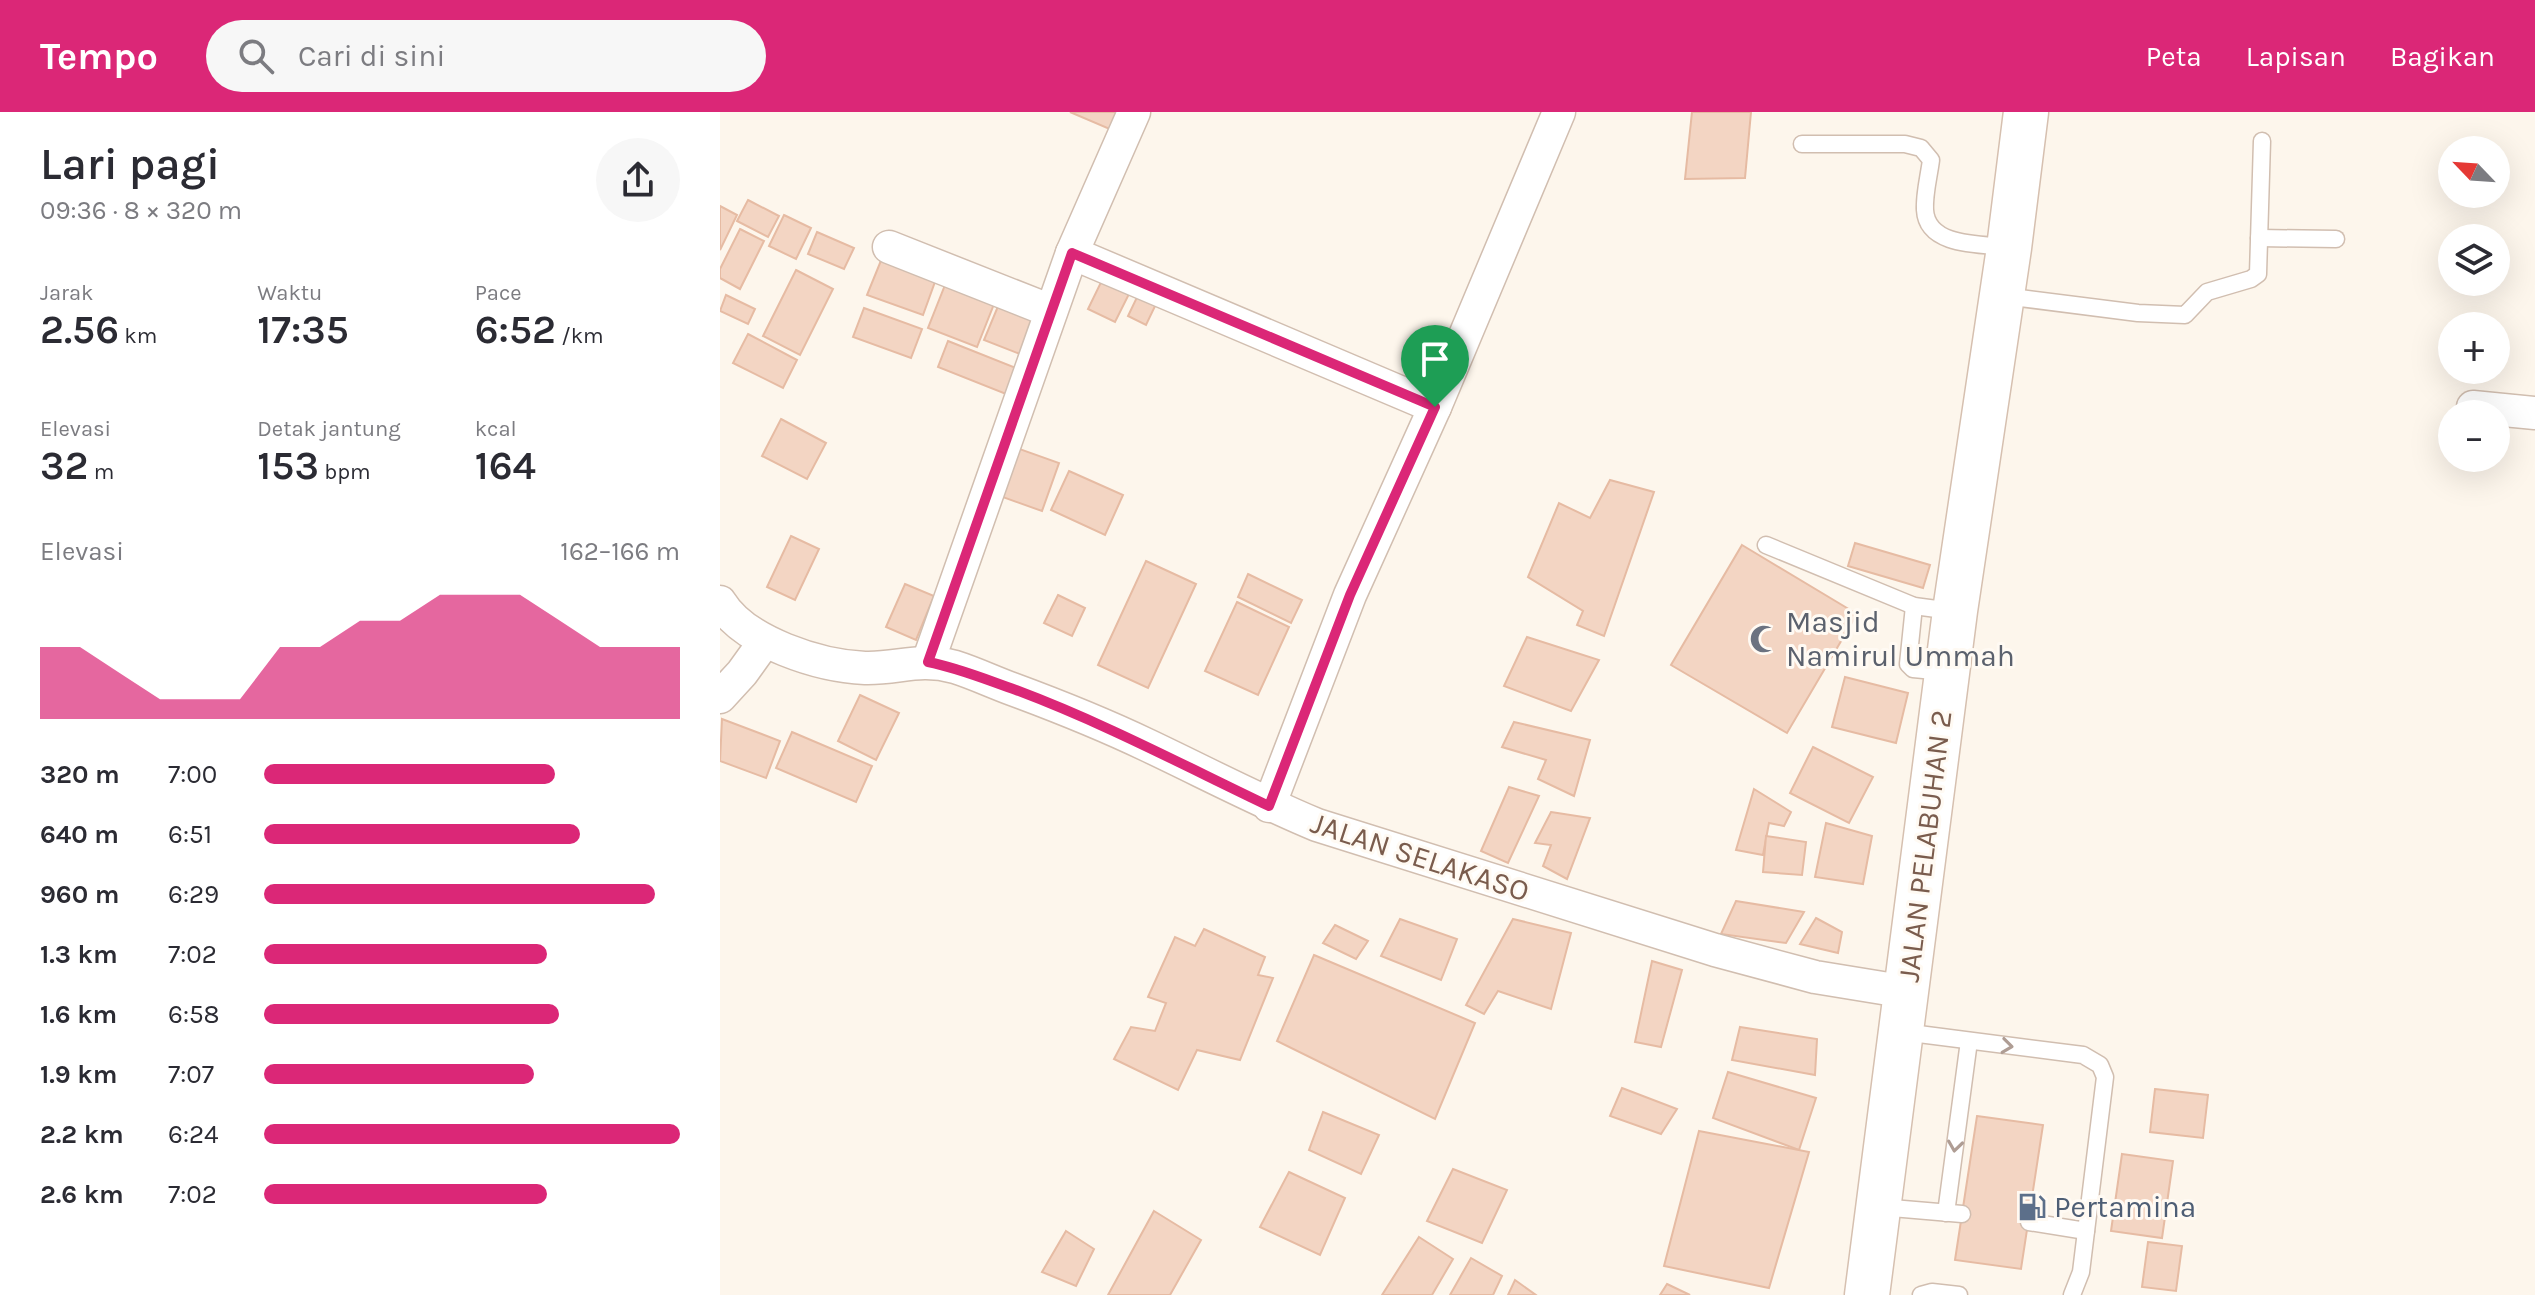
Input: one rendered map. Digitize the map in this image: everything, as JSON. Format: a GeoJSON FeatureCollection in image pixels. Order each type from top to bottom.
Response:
{"type":"FeatureCollection","features":[{"type":"Feature","properties":{"kind":"main road","name":"JALAN PELABUHAN 2"},"geometry":{"type":"LineString","coordinates":[[1867,1295],[1947,673],[1934,608],[2002,296],[2026,112]]}},
{"type":"Feature","properties":{"kind":"street"},"geometry":{"type":"LineString","coordinates":[[928,662],[1072,253],[1134,112]]}},
{"type":"Feature","properties":{"kind":"street"},"geometry":{"type":"LineString","coordinates":[[1269,806],[1350,595],[1435,407],[1559,112]]}},
{"type":"Feature","properties":{"kind":"street"},"geometry":{"type":"LineString","coordinates":[[889,247],[1051,311]]}},
{"type":"Feature","properties":{"kind":"street"},"geometry":{"type":"LineString","coordinates":[[1072,253],[1435,407]]}},
{"type":"Feature","properties":{"kind":"street"},"geometry":{"type":"LineString","coordinates":[[2510,411],[2535,413]]}},
{"type":"Feature","properties":{"kind":"street"},"geometry":{"type":"LineString","coordinates":[[720,697],[742,673],[736,625]]}},
{"type":"Feature","properties":{"kind":"street","name":"JALAN SELAKASO"},"geometry":{"type":"LineString","coordinates":[[736,625],[813,659],[852,667],[894,666],[916,661],[956,668],[1073,712],[1269,806],[1356,838],[1715,950],[1815,977],[1904,1012]]}},
{"type":"Feature","properties":{"kind":"lane"},"geometry":{"type":"LineString","coordinates":[[2002,296],[2138,313],[2185,315],[2207,292],[2251,279],[2258,274],[2262,141]]}},
{"type":"Feature","properties":{"kind":"lane"},"geometry":{"type":"LineString","coordinates":[[1802,144],[1905,144],[1921,148],[1931,160],[1924,212],[1931,228],[1945,238],[2009,248]]}},
{"type":"Feature","properties":{"kind":"lane"},"geometry":{"type":"LineString","coordinates":[[2259,238],[2336,239]]}},
{"type":"Feature","properties":{"kind":"lane"},"geometry":{"type":"LineString","coordinates":[[1766,545],[1934,608]]}},
{"type":"Feature","properties":{"kind":"lane"},"geometry":{"type":"LineString","coordinates":[[1904,1012],[1969,1041],[2083,1055],[2094,1059],[2104,1071],[2081,1272],[2072,1295]]}},
{"type":"Feature","properties":{"kind":"lane"},"geometry":{"type":"LineString","coordinates":[[1878,1207],[1954,1214],[1969,1041]]}},
{"type":"Feature","properties":{"kind":"lane"},"geometry":{"type":"LineString","coordinates":[[2029,1222],[2086,1231]]}},
{"type":"Feature","properties":{"kind":"lane"},"geometry":{"type":"LineString","coordinates":[[1921,1295],[1932,1292],[1959,1295]]}},
{"type":"Feature","properties":{"kind":"building"},"geometry":{"type":"Polygon","coordinates":[[[1070,112],[1129,112],[1119,133],[1070,112]]]}},
{"type":"Feature","properties":{"kind":"building"},"geometry":{"type":"Polygon","coordinates":[[[1692,112],[1751,112],[1745,178],[1685,179],[1692,112]]]}},
{"type":"Feature","properties":{"kind":"building"},"geometry":{"type":"Polygon","coordinates":[[[748,200],[779,216],[768,237],[737,221],[748,200]]]}},
{"type":"Feature","properties":{"kind":"building"},"geometry":{"type":"Polygon","coordinates":[[[720,206],[737,215],[720,250],[720,206]]]}},
{"type":"Feature","properties":{"kind":"building"},"geometry":{"type":"Polygon","coordinates":[[[784,215],[811,228],[796,259],[769,246],[784,215]]]}},
{"type":"Feature","properties":{"kind":"building"},"geometry":{"type":"Polygon","coordinates":[[[740,229],[764,241],[740,289],[720,278],[720,269],[740,229]]]}},
{"type":"Feature","properties":{"kind":"building"},"geometry":{"type":"Polygon","coordinates":[[[817,232],[854,248],[844,269],[808,254],[817,232]]]}},
{"type":"Feature","properties":{"kind":"building"},"geometry":{"type":"Polygon","coordinates":[[[882,258],[936,279],[923,315],[867,295],[882,258]]]}},
{"type":"Feature","properties":{"kind":"building"},"geometry":{"type":"Polygon","coordinates":[[[796,270],[833,289],[800,355],[763,336],[796,270]]]}},
{"type":"Feature","properties":{"kind":"building"},"geometry":{"type":"Polygon","coordinates":[[[1105,274],[1132,288],[1115,322],[1088,309],[1105,274]]]}},
{"type":"Feature","properties":{"kind":"building"},"geometry":{"type":"Polygon","coordinates":[[[947,280],[996,299],[977,347],[928,328],[947,280]]]}},
{"type":"Feature","properties":{"kind":"building"},"geometry":{"type":"Polygon","coordinates":[[[1139,293],[1157,302],[1146,325],[1128,316],[1139,293]]]}},
{"type":"Feature","properties":{"kind":"building"},"geometry":{"type":"Polygon","coordinates":[[[726,295],[755,309],[748,324],[720,311],[726,295]]]}},
{"type":"Feature","properties":{"kind":"building"},"geometry":{"type":"Polygon","coordinates":[[[1001,299],[1037,313],[1020,354],[984,340],[1001,299]]]}},
{"type":"Feature","properties":{"kind":"building"},"geometry":{"type":"Polygon","coordinates":[[[864,308],[922,329],[911,358],[853,337],[864,308]]]}},
{"type":"Feature","properties":{"kind":"building"},"geometry":{"type":"Polygon","coordinates":[[[748,334],[797,360],[783,388],[733,363],[748,334]]]}},
{"type":"Feature","properties":{"kind":"building"},"geometry":{"type":"Polygon","coordinates":[[[948,341],[1016,368],[1006,394],[938,367],[948,341]]]}},
{"type":"Feature","properties":{"kind":"building"},"geometry":{"type":"Polygon","coordinates":[[[781,419],[826,443],[807,479],[762,456],[781,419]]]}},
{"type":"Feature","properties":{"kind":"building"},"geometry":{"type":"Polygon","coordinates":[[[1014,447],[1059,463],[1042,511],[997,495],[1014,447]]]}},
{"type":"Feature","properties":{"kind":"building"},"geometry":{"type":"Polygon","coordinates":[[[1069,471],[1123,495],[1105,535],[1051,510],[1069,471]]]}},
{"type":"Feature","properties":{"kind":"building"},"geometry":{"type":"Polygon","coordinates":[[[1610,480],[1654,492],[1604,636],[1577,625],[1583,611],[1528,577],[1559,503],[1590,518],[1610,480]]]}},
{"type":"Feature","properties":{"kind":"building"},"geometry":{"type":"Polygon","coordinates":[[[791,536],[819,549],[795,600],[767,587],[791,536]]]}},
{"type":"Feature","properties":{"kind":"building"},"geometry":{"type":"Polygon","coordinates":[[[1855,543],[1930,565],[1923,588],[1848,566],[1855,543]]]}},
{"type":"Feature","properties":{"kind":"building","name":"Masjid Namirul Ummah"},"geometry":{"type":"Polygon","coordinates":[[[1742,545],[1857,614],[1787,733],[1671,665],[1742,545]]]}},
{"type":"Feature","properties":{"kind":"building"},"geometry":{"type":"Polygon","coordinates":[[[1146,561],[1196,584],[1148,688],[1098,665],[1146,561]]]}},
{"type":"Feature","properties":{"kind":"building"},"geometry":{"type":"Polygon","coordinates":[[[1248,574],[1302,600],[1291,623],[1238,597],[1248,574]]]}},
{"type":"Feature","properties":{"kind":"building"},"geometry":{"type":"Polygon","coordinates":[[[905,584],[934,596],[916,640],[886,627],[905,584]]]}},
{"type":"Feature","properties":{"kind":"building"},"geometry":{"type":"Polygon","coordinates":[[[1058,595],[1085,608],[1072,636],[1044,623],[1058,595]]]}},
{"type":"Feature","properties":{"kind":"building"},"geometry":{"type":"Polygon","coordinates":[[[1237,602],[1289,627],[1258,695],[1205,671],[1237,602]]]}},
{"type":"Feature","properties":{"kind":"building"},"geometry":{"type":"Polygon","coordinates":[[[1527,637],[1599,660],[1571,711],[1504,686],[1527,637]]]}},
{"type":"Feature","properties":{"kind":"building"},"geometry":{"type":"Polygon","coordinates":[[[1845,677],[1908,693],[1896,743],[1832,727],[1845,677]]]}},
{"type":"Feature","properties":{"kind":"building"},"geometry":{"type":"Polygon","coordinates":[[[860,695],[899,713],[876,760],[838,741],[860,695]]]}},
{"type":"Feature","properties":{"kind":"building"},"geometry":{"type":"Polygon","coordinates":[[[722,719],[780,741],[766,778],[720,761],[722,719]]]}},
{"type":"Feature","properties":{"kind":"building"},"geometry":{"type":"Polygon","coordinates":[[[1514,722],[1590,740],[1574,796],[1538,779],[1546,760],[1502,747],[1514,722]]]}},
{"type":"Feature","properties":{"kind":"building"},"geometry":{"type":"Polygon","coordinates":[[[792,732],[872,766],[856,802],[776,768],[792,732]]]}},
{"type":"Feature","properties":{"kind":"building"},"geometry":{"type":"Polygon","coordinates":[[[1813,747],[1873,777],[1849,823],[1790,793],[1813,747]]]}},
{"type":"Feature","properties":{"kind":"building"},"geometry":{"type":"Polygon","coordinates":[[[1509,787],[1539,796],[1508,863],[1481,851],[1509,787]]]}},
{"type":"Feature","properties":{"kind":"building"},"geometry":{"type":"Polygon","coordinates":[[[1754,789],[1791,812],[1784,826],[1769,823],[1763,855],[1736,850],[1754,789]]]}},
{"type":"Feature","properties":{"kind":"building"},"geometry":{"type":"Polygon","coordinates":[[[1551,812],[1590,818],[1567,879],[1543,866],[1551,845],[1535,843],[1551,812]]]}},
{"type":"Feature","properties":{"kind":"building"},"geometry":{"type":"Polygon","coordinates":[[[1826,823],[1872,836],[1863,884],[1815,877],[1826,823]]]}},
{"type":"Feature","properties":{"kind":"building"},"geometry":{"type":"Polygon","coordinates":[[[1766,836],[1806,842],[1802,875],[1763,872],[1766,836]]]}},
{"type":"Feature","properties":{"kind":"building"},"geometry":{"type":"Polygon","coordinates":[[[1736,901],[1804,912],[1786,943],[1721,934],[1736,901]]]}},
{"type":"Feature","properties":{"kind":"building"},"geometry":{"type":"Polygon","coordinates":[[[1816,918],[1842,932],[1838,953],[1800,944],[1816,918]]]}},
{"type":"Feature","properties":{"kind":"building"},"geometry":{"type":"Polygon","coordinates":[[[1400,919],[1457,939],[1441,980],[1381,956],[1400,919]]]}},
{"type":"Feature","properties":{"kind":"building"},"geometry":{"type":"Polygon","coordinates":[[[1513,919],[1571,933],[1551,1009],[1498,991],[1484,1014],[1466,1005],[1513,919]]]}},
{"type":"Feature","properties":{"kind":"building"},"geometry":{"type":"Polygon","coordinates":[[[1335,925],[1368,941],[1356,959],[1323,943],[1335,925]]]}},
{"type":"Feature","properties":{"kind":"building"},"geometry":{"type":"Polygon","coordinates":[[[1204,929],[1265,957],[1258,975],[1273,978],[1240,1060],[1197,1050],[1178,1090],[1114,1059],[1131,1027],[1155,1031],[1166,1003],[1148,997],[1175,937],[1195,946],[1204,929]]]}},
{"type":"Feature","properties":{"kind":"building"},"geometry":{"type":"Polygon","coordinates":[[[1314,955],[1475,1023],[1435,1119],[1277,1041],[1314,955]]]}},
{"type":"Feature","properties":{"kind":"building"},"geometry":{"type":"Polygon","coordinates":[[[1652,961],[1682,970],[1661,1047],[1635,1042],[1652,961]]]}},
{"type":"Feature","properties":{"kind":"building"},"geometry":{"type":"Polygon","coordinates":[[[1740,1027],[1817,1039],[1815,1075],[1732,1060],[1740,1027]]]}},
{"type":"Feature","properties":{"kind":"building"},"geometry":{"type":"Polygon","coordinates":[[[1728,1072],[1816,1098],[1799,1150],[1713,1118],[1728,1072]]]}},
{"type":"Feature","properties":{"kind":"building"},"geometry":{"type":"Polygon","coordinates":[[[1622,1088],[1677,1109],[1661,1134],[1610,1116],[1622,1088]]]}},
{"type":"Feature","properties":{"kind":"building"},"geometry":{"type":"Polygon","coordinates":[[[2155,1089],[2208,1095],[2203,1138],[2150,1132],[2155,1089]]]}},
{"type":"Feature","properties":{"kind":"building"},"geometry":{"type":"Polygon","coordinates":[[[1323,1112],[1379,1135],[1361,1174],[1309,1150],[1323,1112]]]}},
{"type":"Feature","properties":{"kind":"building"},"geometry":{"type":"Polygon","coordinates":[[[1977,1116],[2043,1125],[2021,1269],[1955,1260],[1977,1116]]]}},
{"type":"Feature","properties":{"kind":"building"},"geometry":{"type":"Polygon","coordinates":[[[1699,1131],[1809,1152],[1769,1288],[1664,1266],[1699,1131]]]}},
{"type":"Feature","properties":{"kind":"building"},"geometry":{"type":"Polygon","coordinates":[[[2122,1154],[2173,1161],[2162,1238],[2111,1231],[2122,1154]]]}},
{"type":"Feature","properties":{"kind":"building"},"geometry":{"type":"Polygon","coordinates":[[[1453,1169],[1507,1190],[1482,1243],[1427,1221],[1453,1169]]]}},
{"type":"Feature","properties":{"kind":"building"},"geometry":{"type":"Polygon","coordinates":[[[1289,1172],[1345,1198],[1320,1255],[1260,1227],[1289,1172]]]}},
{"type":"Feature","properties":{"kind":"building"},"geometry":{"type":"Polygon","coordinates":[[[1154,1211],[1201,1240],[1170,1295],[1108,1295],[1154,1211]]]}},
{"type":"Feature","properties":{"kind":"building"},"geometry":{"type":"Polygon","coordinates":[[[1066,1231],[1094,1249],[1076,1286],[1042,1272],[1066,1231]]]}},
{"type":"Feature","properties":{"kind":"building"},"geometry":{"type":"Polygon","coordinates":[[[1419,1237],[1453,1259],[1432,1295],[1382,1295],[1419,1237]]]}},
{"type":"Feature","properties":{"kind":"building"},"geometry":{"type":"Polygon","coordinates":[[[2148,1242],[2182,1246],[2176,1291],[2142,1287],[2148,1242]]]}},
{"type":"Feature","properties":{"kind":"building"},"geometry":{"type":"Polygon","coordinates":[[[1471,1258],[1502,1276],[1493,1295],[1450,1295],[1471,1258]]]}},
{"type":"Feature","properties":{"kind":"building"},"geometry":{"type":"Polygon","coordinates":[[[1515,1280],[1536,1295],[1508,1295],[1515,1280]]]}},
{"type":"Feature","properties":{"kind":"building"},"geometry":{"type":"Polygon","coordinates":[[[1667,1284],[1690,1295],[1660,1295],[1667,1284]]]}},
{"type":"Feature","properties":{"kind":"place","name":"Masjid Namirul Ummah"},"geometry":{"type":"Point","coordinates":[1764,639]}},
{"type":"Feature","properties":{"kind":"place","name":"Pertamina"},"geometry":{"type":"Point","coordinates":[2032,1207]}},
{"type":"Feature","properties":{"kind":"route"},"geometry":{"type":"LineString","coordinates":[[1072,253],[1435,407],[1350,595],[1269,806],[1073,712],[956,668],[928,662],[1072,253]]}}]}
